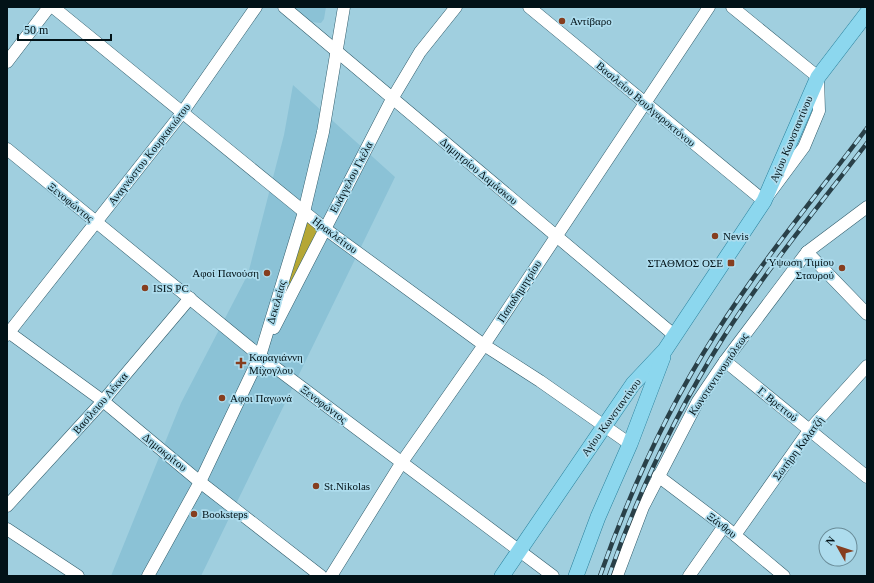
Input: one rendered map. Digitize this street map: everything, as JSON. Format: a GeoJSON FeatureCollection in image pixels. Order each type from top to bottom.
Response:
{"type":"FeatureCollection","features":[{"type":"Feature","properties":{"kind":"main road","name":"Αγίου Κωνσταντίνου"},"geometry":{"type":"LineString","coordinates":[[502,576],[633,384],[665,350],[764,201],[818,77],[867,13]]}},
{"type":"Feature","properties":{"kind":"main road"},"geometry":{"type":"LineString","coordinates":[[576,576],[598,516],[630,444],[665,350]]}},
{"type":"Feature","properties":{"kind":"street"},"geometry":{"type":"LineString","coordinates":[[7,62],[49,7]]}},
{"type":"Feature","properties":{"kind":"street","name":"Ηρακλείτου"},"geometry":{"type":"LineString","coordinates":[[53,7],[324,228],[484,345],[540,381],[630,444]]}},
{"type":"Feature","properties":{"kind":"street","name":"Αναγνώστου Κουρκακιώτου"},"geometry":{"type":"LineString","coordinates":[[8,333],[182,112],[256,7]]}},
{"type":"Feature","properties":{"kind":"street","name":"Δημητρίου Δαμάσκου"},"geometry":{"type":"LineString","coordinates":[[284,7],[674,335]]}},
{"type":"Feature","properties":{"kind":"street","name":"Δεκελείας"},"geometry":{"type":"LineString","coordinates":[[148,576],[200,482],[260,356],[304,212],[323,132],[338,52],[344,7]]}},
{"type":"Feature","properties":{"kind":"street","name":"Ευάγγελου Γκέλα"},"geometry":{"type":"LineString","coordinates":[[260,356],[324,228],[392,99],[420,52],[456,7]]}},
{"type":"Feature","properties":{"kind":"street","name":"Βασιλείου Βουλγαροκτόνου"},"geometry":{"type":"LineString","coordinates":[[529,7],[644,104],[764,201]]}},
{"type":"Feature","properties":{"kind":"street","name":"Παπαδημητρίου"},"geometry":{"type":"LineString","coordinates":[[331,576],[402,462],[484,345],[555,235],[709,7]]}},
{"type":"Feature","properties":{"kind":"street"},"geometry":{"type":"LineString","coordinates":[[732,7],[818,77]]}},
{"type":"Feature","properties":{"kind":"street","name":"Ξενοφώντος"},"geometry":{"type":"LineString","coordinates":[[7,149],[260,356],[553,576]]}},
{"type":"Feature","properties":{"kind":"street","name":"Κωνσταντινουπόλεως"},"geometry":{"type":"LineString","coordinates":[[617,576],[643,507],[698,401],[725,362],[807,252],[867,207]]}},
{"type":"Feature","properties":{"kind":"street"},"geometry":{"type":"LineString","coordinates":[[807,252],[867,314]]}},
{"type":"Feature","properties":{"kind":"street","name":"Βασίλειου Λέκκα"},"geometry":{"type":"LineString","coordinates":[[7,506],[103,401],[190,298]]}},
{"type":"Feature","properties":{"kind":"street","name":"Δημοκρίτου"},"geometry":{"type":"LineString","coordinates":[[8,333],[103,401],[200,482],[321,576]]}},
{"type":"Feature","properties":{"kind":"street","name":"Γ. Βρεττού"},"geometry":{"type":"LineString","coordinates":[[725,362],[810,429],[867,477]]}},
{"type":"Feature","properties":{"kind":"street","name":"Σωτήρη Καλατζή"},"geometry":{"type":"LineString","coordinates":[[734,535],[810,429],[867,366]]}},
{"type":"Feature","properties":{"kind":"street","name":"Ξάνθου"},"geometry":{"type":"LineString","coordinates":[[658,476],[724,526],[784,576]]}},
{"type":"Feature","properties":{"kind":"street"},"geometry":{"type":"LineString","coordinates":[[689,576],[724,526]]}},
{"type":"Feature","properties":{"kind":"street"},"geometry":{"type":"LineString","coordinates":[[7,529],[78,576]]}},
{"type":"Feature","properties":{"kind":"shaded area"},"geometry":{"type":"Polygon","coordinates":[[[294,7],[326,7],[324,19],[321,23],[311,22],[294,7]]]}},
{"type":"Feature","properties":{"kind":"shaded area"},"geometry":{"type":"Polygon","coordinates":[[[293,85],[395,177],[201,576],[111,576],[181,403],[248,274],[284,135],[293,85]]]}},
{"type":"Feature","properties":{"kind":"shaded area"},"geometry":{"type":"Polygon","coordinates":[[[306,216],[319,227],[281,305],[306,216]]]}},
{"type":"Feature","properties":{"kind":"railway"},"geometry":{"type":"LineString","coordinates":[[600,576],[624,513],[651,451],[681,391],[698,362],[751,281],[867,128]]}},
{"type":"Feature","properties":{"kind":"railway"},"geometry":{"type":"LineString","coordinates":[[609,576],[645,484],[674,424],[706,366],[757,288],[867,143]]}},
{"type":"Feature","properties":{"kind":"place","name":"Αντίβαρο"},"geometry":{"type":"Point","coordinates":[562,21]}},
{"type":"Feature","properties":{"kind":"place","name":"Nevis"},"geometry":{"type":"Point","coordinates":[715,236]}},
{"type":"Feature","properties":{"kind":"place","name":"ΣΤΑΘΜΟΣ ΟΣΕ"},"geometry":{"type":"Point","coordinates":[731,263]}},
{"type":"Feature","properties":{"kind":"place","name":"Ύψωση Τιμίου Σταυρού"},"geometry":{"type":"Point","coordinates":[842,268]}},
{"type":"Feature","properties":{"kind":"place","name":"Αφοί Πανούση"},"geometry":{"type":"Point","coordinates":[267,273]}},
{"type":"Feature","properties":{"kind":"place","name":"ISIS PC"},"geometry":{"type":"Point","coordinates":[145,288]}},
{"type":"Feature","properties":{"kind":"place","name":"Καραγιάννη Μίχογλου"},"geometry":{"type":"Point","coordinates":[241,363]}},
{"type":"Feature","properties":{"kind":"place","name":"Αφοι Παγωνά"},"geometry":{"type":"Point","coordinates":[222,398]}},
{"type":"Feature","properties":{"kind":"place","name":"St.Nikolas"},"geometry":{"type":"Point","coordinates":[316,486]}},
{"type":"Feature","properties":{"kind":"place","name":"Booksteps"},"geometry":{"type":"Point","coordinates":[194,514]}}]}
